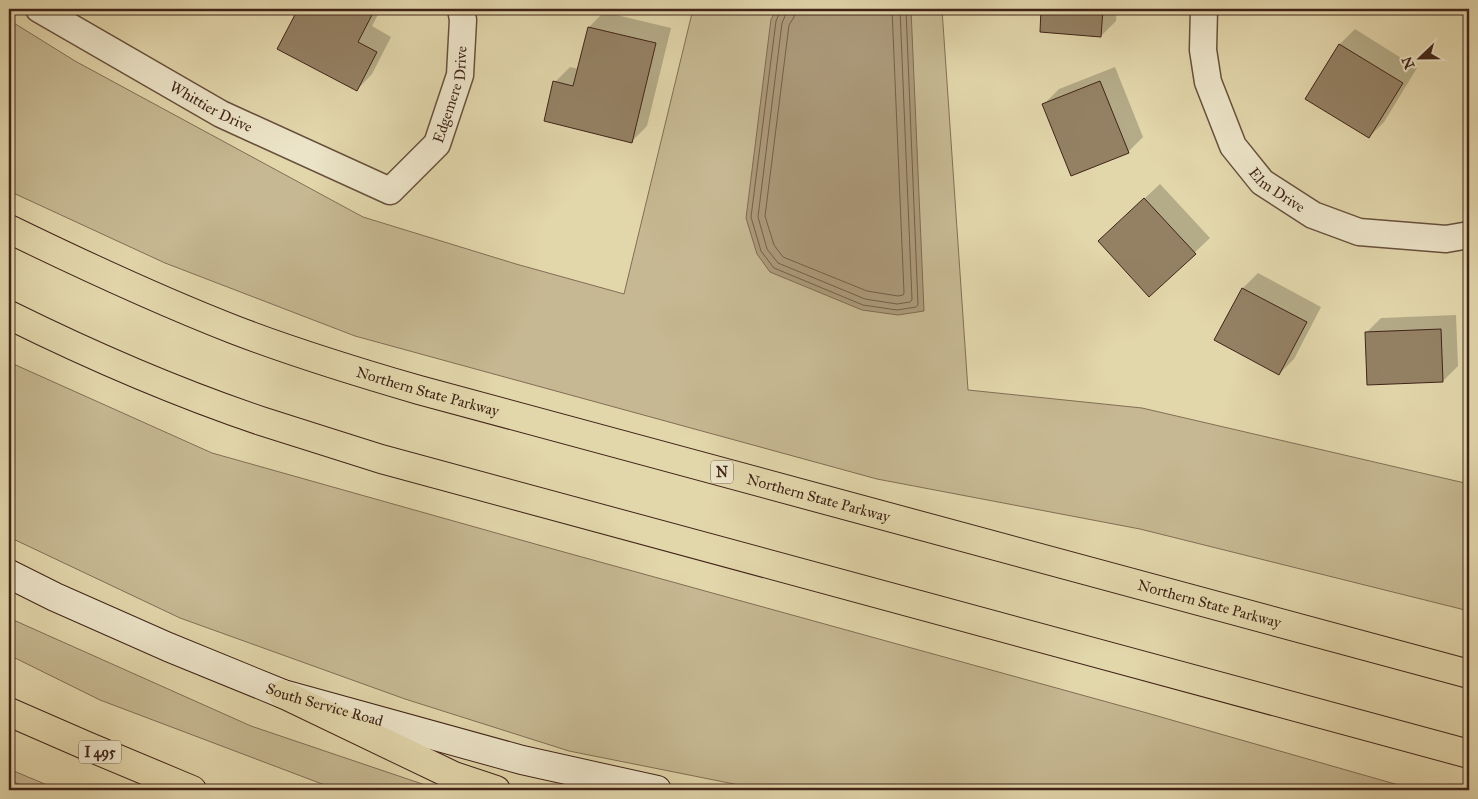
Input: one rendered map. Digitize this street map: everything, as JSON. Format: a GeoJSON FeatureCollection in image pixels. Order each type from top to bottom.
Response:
{"type":"FeatureCollection","features":[{"type":"Feature","properties":{"kind":"highway","name":"Northern State Parkway"},"geometry":{"type":"LineString","coordinates":[[9,229],[179,308],[359,372],[1469,674]]}},
{"type":"Feature","properties":{"kind":"highway"},"geometry":{"type":"LineString","coordinates":[[9,315],[81,349],[200,398],[260,420],[381,459],[1469,754]]}},
{"type":"Feature","properties":{"kind":"highway"},"geometry":{"type":"LineString","coordinates":[[283,694],[454,776],[496,790]]}},
{"type":"Feature","properties":{"kind":"highway","name":"I 495"},"geometry":{"type":"LineString","coordinates":[[9,712],[192,790]]}},
{"type":"Feature","properties":{"kind":"main road","name":"South Service Road"},"geometry":{"type":"LineString","coordinates":[[9,574],[55,597],[168,647],[283,694],[522,760],[658,790]]}},
{"type":"Feature","properties":{"kind":"street","name":"Whittier Drive"},"geometry":{"type":"LineString","coordinates":[[39,9],[221,114],[390,191]]}},
{"type":"Feature","properties":{"kind":"street","name":"Edgemere Drive"},"geometry":{"type":"LineString","coordinates":[[390,191],[437,144],[460,75],[463,20],[461,9]]}},
{"type":"Feature","properties":{"kind":"street","name":"Elm Drive"},"geometry":{"type":"LineString","coordinates":[[1204,9],[1203,50],[1208,82],[1233,146],[1262,182],[1313,215],[1359,232],[1446,239],[1469,236]]}},
{"type":"Feature","properties":{"kind":"shaded area"},"geometry":{"type":"Polygon","coordinates":[[[693,9],[942,9],[968,390],[1142,408],[1469,484],[1469,611],[1140,529],[877,479],[355,336],[165,263],[9,191],[9,20],[75,61],[363,217],[516,264],[624,294],[693,9]]]}},
{"type":"Feature","properties":{"kind":"shaded area"},"geometry":{"type":"Polygon","coordinates":[[[9,362],[212,453],[1147,713],[1416,790],[764,790],[569,751],[405,699],[180,618],[9,537],[9,362]]]}},
{"type":"Feature","properties":{"kind":"shaded area"},"geometry":{"type":"Polygon","coordinates":[[[9,618],[251,726],[440,790],[338,790],[100,700],[9,655],[9,618]]]}},
{"type":"Feature","properties":{"kind":"shaded area"},"geometry":{"type":"Polygon","coordinates":[[[9,769],[59,790],[33,790],[9,780],[9,769]]]}},
{"type":"Feature","properties":{"kind":"water"},"geometry":{"type":"Polygon","coordinates":[[[777,9],[911,9],[924,311],[898,315],[862,310],[770,272],[757,254],[746,218],[771,19],[777,9]]]}},
{"type":"Feature","properties":{"kind":"building"},"geometry":{"type":"Polygon","coordinates":[[[298,9],[375,9],[358,42],[377,52],[357,91],[277,49],[298,9]]]}},
{"type":"Feature","properties":{"kind":"building"},"geometry":{"type":"Polygon","coordinates":[[[1041,9],[1103,9],[1101,37],[1040,32],[1041,9]]]}},
{"type":"Feature","properties":{"kind":"building"},"geometry":{"type":"Polygon","coordinates":[[[588,27],[656,43],[632,143],[544,121],[553,81],[573,86],[588,27]]]}},
{"type":"Feature","properties":{"kind":"building"},"geometry":{"type":"Polygon","coordinates":[[[1339,44],[1403,83],[1369,138],[1305,99],[1339,44]]]}},
{"type":"Feature","properties":{"kind":"building"},"geometry":{"type":"Polygon","coordinates":[[[1100,81],[1129,153],[1071,176],[1042,104],[1100,81]]]}},
{"type":"Feature","properties":{"kind":"building"},"geometry":{"type":"Polygon","coordinates":[[[1144,198],[1196,254],[1149,297],[1098,241],[1144,198]]]}},
{"type":"Feature","properties":{"kind":"building"},"geometry":{"type":"Polygon","coordinates":[[[1242,288],[1307,322],[1279,375],[1214,340],[1242,288]]]}},
{"type":"Feature","properties":{"kind":"building"},"geometry":{"type":"Polygon","coordinates":[[[1441,329],[1443,382],[1367,385],[1365,332],[1441,329]]]}}]}
